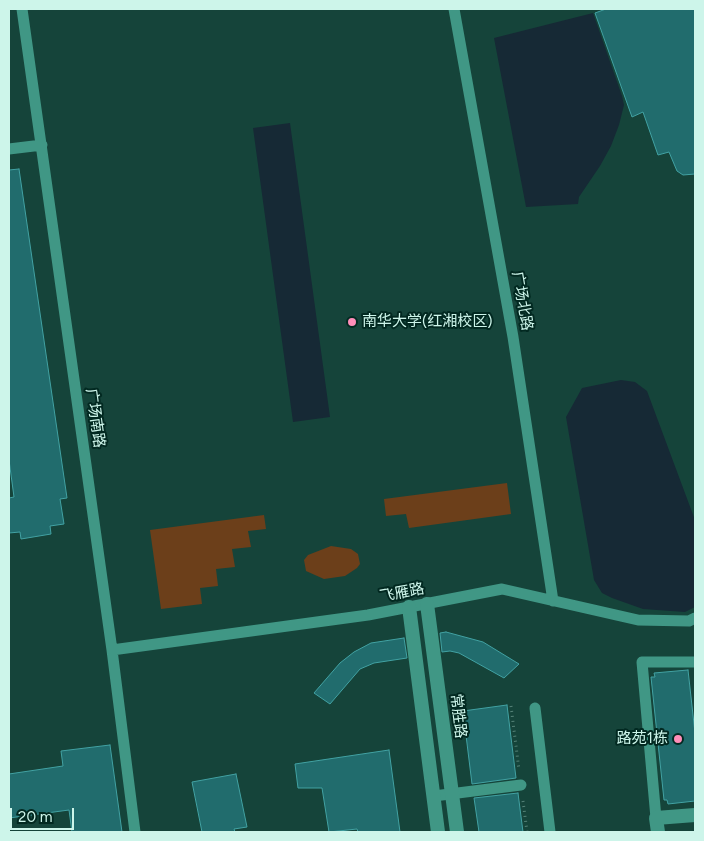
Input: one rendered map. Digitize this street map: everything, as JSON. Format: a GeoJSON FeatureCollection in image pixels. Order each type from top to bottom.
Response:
{"type":"FeatureCollection","features":[{"type":"Feature","properties":{"kind":"street","name":"常胜路"},"geometry":{"type":"LineString","coordinates":[[427,604],[457,832]]}},
{"type":"Feature","properties":{"kind":"street"},"geometry":{"type":"LineString","coordinates":[[409,607],[438,832]]}},
{"type":"Feature","properties":{"kind":"street"},"geometry":{"type":"LineString","coordinates":[[657,825],[695,815]]}},
{"type":"Feature","properties":{"kind":"lane","name":"广场南路"},"geometry":{"type":"LineString","coordinates":[[22,9],[112,650],[135,832]]}},
{"type":"Feature","properties":{"kind":"lane","name":"广场北路"},"geometry":{"type":"LineString","coordinates":[[454,9],[513,337],[552,601]]}},
{"type":"Feature","properties":{"kind":"lane"},"geometry":{"type":"LineString","coordinates":[[9,149],[42,145]]}},
{"type":"Feature","properties":{"kind":"lane","name":"飞雁路"},"geometry":{"type":"LineString","coordinates":[[112,650],[368,615],[502,589],[638,620],[689,621],[695,618]]}},
{"type":"Feature","properties":{"kind":"lane"},"geometry":{"type":"LineString","coordinates":[[657,825],[642,662],[695,662]]}},
{"type":"Feature","properties":{"kind":"lane"},"geometry":{"type":"LineString","coordinates":[[535,708],[550,832]]}},
{"type":"Feature","properties":{"kind":"lane"},"geometry":{"type":"LineString","coordinates":[[434,796],[521,785]]}},
{"type":"Feature","properties":{"kind":"shaded area"},"geometry":{"type":"Polygon","coordinates":[[[507,483],[511,514],[409,528],[406,514],[386,516],[384,499],[507,483]]]}},
{"type":"Feature","properties":{"kind":"shaded area"},"geometry":{"type":"Polygon","coordinates":[[[264,515],[266,529],[248,531],[251,547],[232,549],[235,567],[216,569],[218,586],[200,588],[202,604],[161,609],[150,530],[264,515]]]}},
{"type":"Feature","properties":{"kind":"shaded area"},"geometry":{"type":"Polygon","coordinates":[[[331,546],[351,549],[358,554],[360,564],[345,576],[324,579],[306,571],[304,560],[308,555],[331,546]]]}},
{"type":"Feature","properties":{"kind":"water"},"geometry":{"type":"Polygon","coordinates":[[[593,13],[622,96],[624,105],[619,125],[611,146],[579,197],[578,204],[526,207],[494,38],[593,13]]]}},
{"type":"Feature","properties":{"kind":"water"},"geometry":{"type":"Polygon","coordinates":[[[290,123],[330,417],[293,422],[253,128],[290,123]]]}},
{"type":"Feature","properties":{"kind":"water"},"geometry":{"type":"Polygon","coordinates":[[[621,380],[635,382],[647,391],[695,520],[695,607],[685,612],[643,609],[602,593],[594,580],[566,417],[582,388],[621,380]]]}},
{"type":"Feature","properties":{"kind":"building"},"geometry":{"type":"Polygon","coordinates":[[[606,9],[695,9],[695,174],[683,175],[677,171],[669,152],[658,155],[643,112],[632,117],[595,13],[606,9]]]}},
{"type":"Feature","properties":{"kind":"building"},"geometry":{"type":"Polygon","coordinates":[[[19,169],[67,498],[60,499],[64,524],[50,526],[51,534],[21,539],[20,532],[9,533],[9,498],[14,497],[9,460],[9,170],[19,169]]]}},
{"type":"Feature","properties":{"kind":"building"},"geometry":{"type":"Polygon","coordinates":[[[446,632],[483,642],[519,664],[504,678],[459,653],[442,652],[440,633],[446,632]]]}},
{"type":"Feature","properties":{"kind":"building"},"geometry":{"type":"Polygon","coordinates":[[[404,638],[407,658],[374,663],[360,669],[330,704],[314,693],[340,663],[354,652],[371,643],[404,638]]]}},
{"type":"Feature","properties":{"kind":"building","name":"路苑1栋"},"geometry":{"type":"Polygon","coordinates":[[[688,670],[695,733],[695,801],[668,804],[667,800],[664,800],[651,677],[655,677],[654,673],[688,670]]]}},
{"type":"Feature","properties":{"kind":"building"},"geometry":{"type":"Polygon","coordinates":[[[507,705],[516,778],[472,784],[463,711],[507,705]]]}},
{"type":"Feature","properties":{"kind":"building"},"geometry":{"type":"Polygon","coordinates":[[[110,745],[122,832],[72,832],[69,810],[9,818],[9,774],[63,766],[61,751],[110,745]]]}},
{"type":"Feature","properties":{"kind":"building"},"geometry":{"type":"Polygon","coordinates":[[[389,750],[400,832],[358,832],[357,829],[329,832],[322,788],[298,788],[295,764],[389,750]]]}},
{"type":"Feature","properties":{"kind":"building"},"geometry":{"type":"Polygon","coordinates":[[[236,774],[247,827],[234,829],[235,832],[202,832],[192,782],[236,774]]]}},
{"type":"Feature","properties":{"kind":"building"},"geometry":{"type":"Polygon","coordinates":[[[518,793],[523,832],[479,832],[474,798],[518,793]]]}},
{"type":"Feature","properties":{"kind":"place","name":"南华大学(红湘校区)"},"geometry":{"type":"Point","coordinates":[352,322]}},
{"type":"Feature","properties":{"kind":"place","name":"路苑1栋"},"geometry":{"type":"Point","coordinates":[678,739]}}]}
